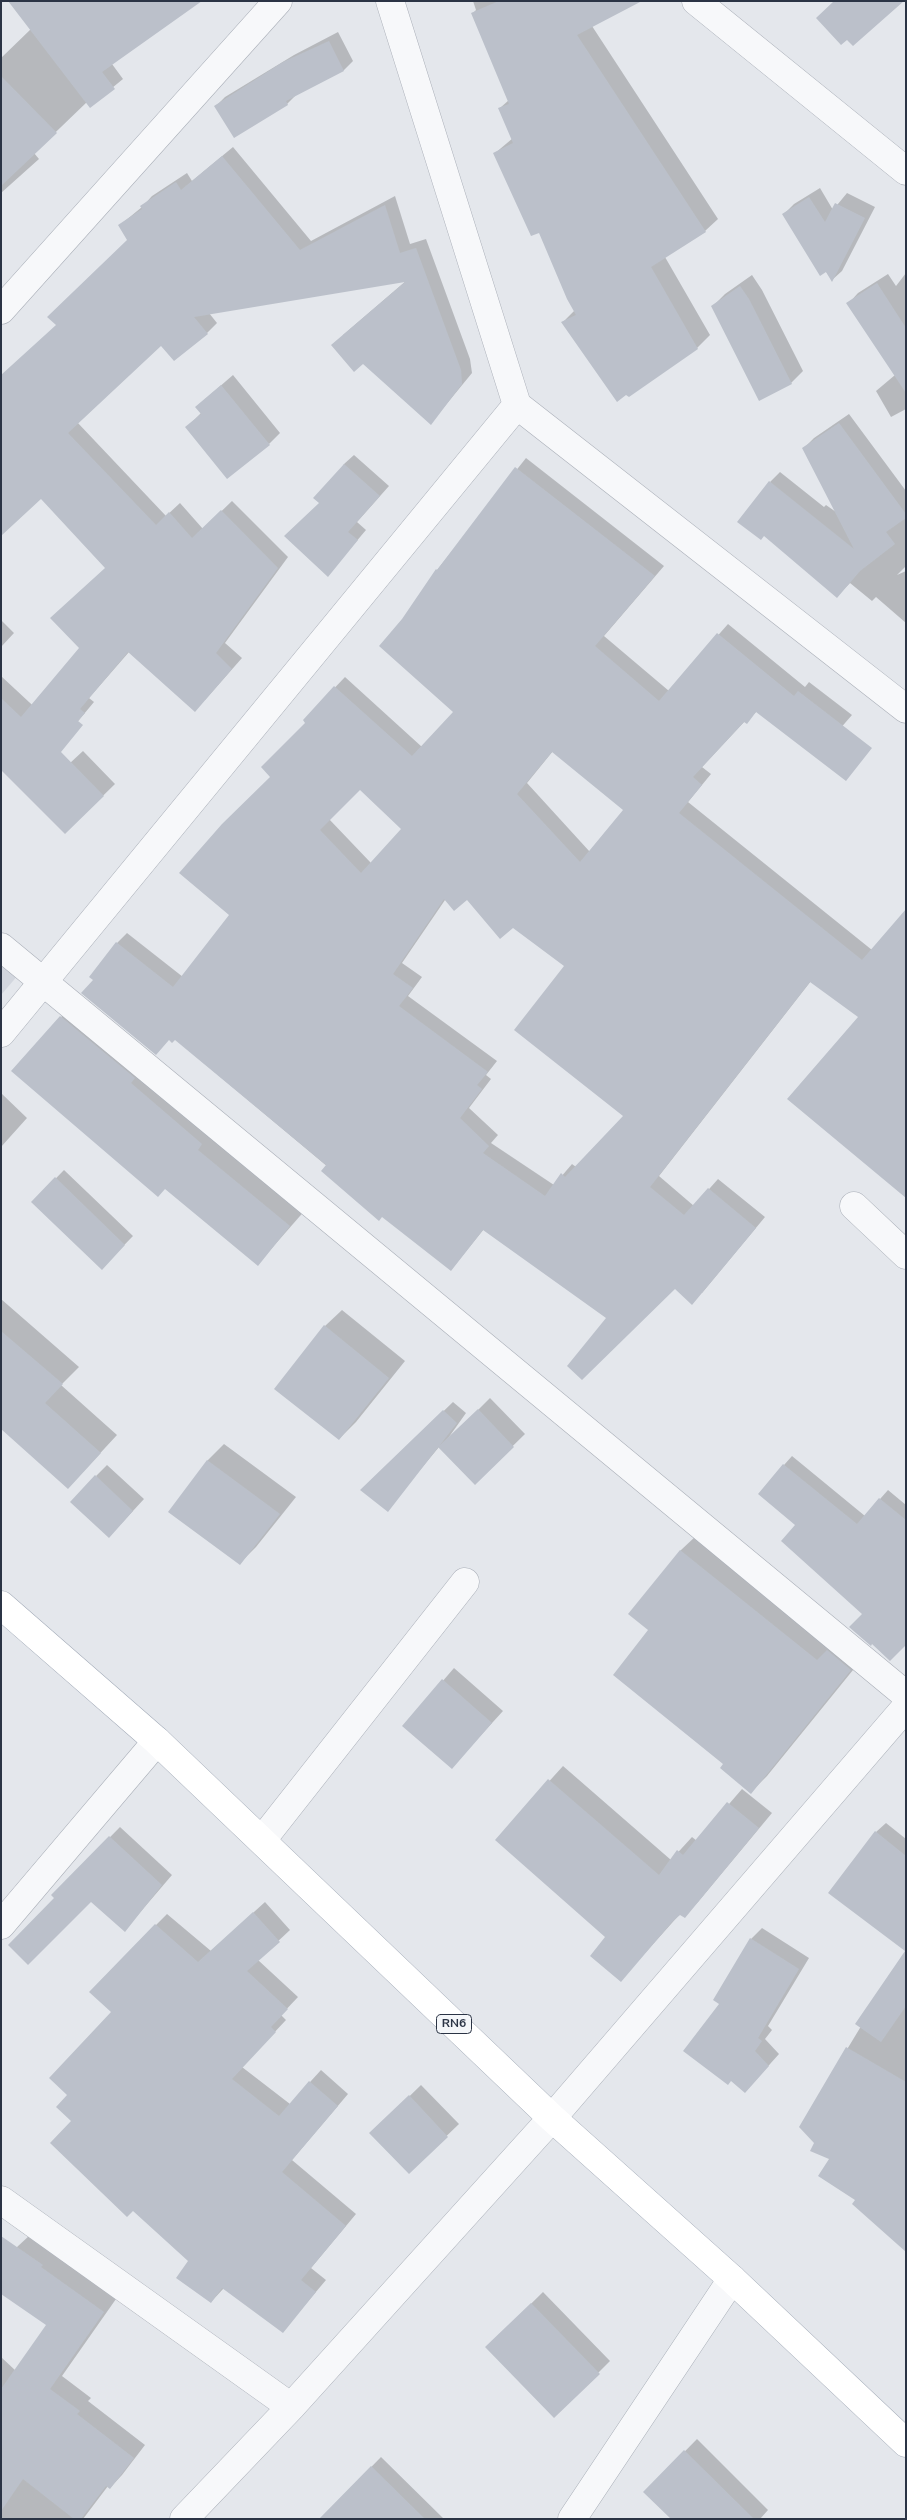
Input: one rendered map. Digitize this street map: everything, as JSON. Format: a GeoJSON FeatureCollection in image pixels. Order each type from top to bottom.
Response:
{"type":"FeatureCollection","features":[{"type":"Feature","properties":{"kind":"main road","name":"RN6"},"geometry":{"type":"LineString","coordinates":[[1,1605],[157,1741],[552,2118],[732,2279],[906,2444]]}},
{"type":"Feature","properties":{"kind":"street"},"geometry":{"type":"LineString","coordinates":[[1,310],[278,1]]}},
{"type":"Feature","properties":{"kind":"street"},"geometry":{"type":"LineString","coordinates":[[390,1],[518,405],[906,709]]}},
{"type":"Feature","properties":{"kind":"street"},"geometry":{"type":"LineString","coordinates":[[696,1],[906,171]]}},
{"type":"Feature","properties":{"kind":"street"},"geometry":{"type":"LineString","coordinates":[[1,1033],[518,405]]}},
{"type":"Feature","properties":{"kind":"street"},"geometry":{"type":"LineString","coordinates":[[1,947],[906,1695]]}},
{"type":"Feature","properties":{"kind":"street"},"geometry":{"type":"LineString","coordinates":[[854,1206],[906,1255]]}},
{"type":"Feature","properties":{"kind":"street"},"geometry":{"type":"LineString","coordinates":[[262,1840],[465,1582]]}},
{"type":"Feature","properties":{"kind":"street"},"geometry":{"type":"LineString","coordinates":[[184,2519],[291,2407],[552,2118],[900,1725]]}},
{"type":"Feature","properties":{"kind":"street"},"geometry":{"type":"LineString","coordinates":[[1,1925],[157,1741]]}},
{"type":"Feature","properties":{"kind":"street"},"geometry":{"type":"LineString","coordinates":[[1,2200],[291,2407]]}},
{"type":"Feature","properties":{"kind":"street"},"geometry":{"type":"LineString","coordinates":[[572,2519],[732,2279]]}},
{"type":"Feature","properties":{"kind":"shaded area"},"geometry":{"type":"Polygon","coordinates":[[[1,948],[25,967],[1,995],[1,948]]]}},
{"type":"Feature","properties":{"kind":"building"},"geometry":{"type":"Polygon","coordinates":[[[8,1],[202,1],[102,72],[115,89],[90,108],[8,1]]]}},
{"type":"Feature","properties":{"kind":"building"},"geometry":{"type":"Polygon","coordinates":[[[499,1],[642,1],[577,35],[706,232],[651,267],[698,349],[629,397],[626,395],[617,402],[561,322],[576,315],[567,299],[539,233],[531,236],[493,153],[513,143],[498,108],[509,104],[471,13],[499,1]]]}},
{"type":"Feature","properties":{"kind":"building"},"geometry":{"type":"Polygon","coordinates":[[[834,1],[904,1],[853,46],[847,40],[841,45],[816,18],[834,1]]]}},
{"type":"Feature","properties":{"kind":"building"},"geometry":{"type":"Polygon","coordinates":[[[329,41],[344,71],[286,101],[288,105],[234,138],[214,106],[283,62],[329,41]]]}},
{"type":"Feature","properties":{"kind":"building"},"geometry":{"type":"Polygon","coordinates":[[[1,76],[57,133],[1,186],[1,76]]]}},
{"type":"Feature","properties":{"kind":"building"},"geometry":{"type":"Polygon","coordinates":[[[222,156],[300,250],[385,205],[400,253],[416,248],[461,370],[462,384],[431,425],[363,364],[354,372],[331,345],[405,282],[194,317],[208,334],[174,361],[161,346],[68,433],[156,525],[169,512],[192,538],[221,510],[278,568],[216,653],[232,669],[195,712],[128,652],[80,709],[85,713],[78,721],[83,725],[61,752],[104,796],[65,834],[1,770],[1,698],[21,717],[79,648],[50,618],[105,568],[41,499],[1,536],[1,375],[56,325],[47,317],[127,240],[118,225],[142,209],[140,206],[176,182],[181,190],[222,156]]]}},
{"type":"Feature","properties":{"kind":"building"},"geometry":{"type":"Polygon","coordinates":[[[809,197],[825,222],[835,203],[865,218],[832,282],[826,272],[820,276],[782,214],[809,197]]]}},
{"type":"Feature","properties":{"kind":"building"},"geometry":{"type":"Polygon","coordinates":[[[877,283],[906,328],[906,393],[846,303],[877,283]]]}},
{"type":"Feature","properties":{"kind":"building"},"geometry":{"type":"Polygon","coordinates":[[[740,286],[749,299],[792,384],[759,401],[711,306],[740,286]]]}},
{"type":"Feature","properties":{"kind":"building"},"geometry":{"type":"Polygon","coordinates":[[[221,385],[270,445],[227,479],[185,427],[201,414],[195,407],[221,385]]]}},
{"type":"Feature","properties":{"kind":"building"},"geometry":{"type":"Polygon","coordinates":[[[839,423],[906,514],[906,518],[886,532],[895,544],[860,571],[837,598],[764,536],[761,540],[737,522],[769,481],[854,549],[802,448],[839,423]]]}},
{"type":"Feature","properties":{"kind":"building"},"geometry":{"type":"Polygon","coordinates":[[[344,464],[380,496],[348,532],[358,540],[328,577],[284,536],[319,503],[313,498],[344,464]]]}},
{"type":"Feature","properties":{"kind":"building"},"geometry":{"type":"Polygon","coordinates":[[[515,467],[655,576],[595,646],[659,701],[717,633],[794,696],[798,691],[872,748],[846,781],[756,712],[747,724],[744,722],[693,777],[702,785],[679,813],[862,960],[906,909],[906,1198],[787,1099],[858,1017],[810,982],[650,1187],[684,1215],[708,1188],[756,1228],[692,1305],[675,1289],[582,1380],[567,1366],[606,1318],[483,1230],[451,1271],[382,1217],[379,1221],[321,1171],[326,1165],[175,1040],[172,1043],[169,1040],[156,1055],[81,993],[93,980],[89,977],[116,942],[173,987],[229,915],[179,873],[222,824],[270,777],[261,767],[305,723],[303,720],[334,686],[412,756],[453,712],[379,646],[402,619],[515,467]],[[552,752],[517,794],[580,862],[623,810],[552,752]],[[360,790],[320,830],[361,873],[401,829],[360,790]],[[444,899],[393,974],[413,988],[399,1006],[488,1072],[477,1085],[482,1089],[460,1118],[489,1146],[483,1153],[545,1196],[561,1173],[565,1177],[623,1116],[514,1030],[564,966],[513,928],[500,939],[467,900],[454,911],[444,899]]]}},
{"type":"Feature","properties":{"kind":"building"},"geometry":{"type":"Polygon","coordinates":[[[60,1016],[135,1078],[131,1083],[202,1144],[198,1150],[290,1226],[258,1266],[165,1189],[158,1197],[11,1071],[60,1016]]]}},
{"type":"Feature","properties":{"kind":"building"},"geometry":{"type":"Polygon","coordinates":[[[55,1177],[125,1245],[102,1270],[31,1202],[55,1177]]]}},
{"type":"Feature","properties":{"kind":"building"},"geometry":{"type":"Polygon","coordinates":[[[324,1325],[389,1378],[339,1440],[274,1389],[324,1325]]]}},
{"type":"Feature","properties":{"kind":"building"},"geometry":{"type":"Polygon","coordinates":[[[1,1331],[63,1384],[45,1403],[101,1453],[68,1489],[1,1429],[1,1331]]]}},
{"type":"Feature","properties":{"kind":"building"},"geometry":{"type":"Polygon","coordinates":[[[478,1409],[514,1447],[475,1485],[438,1447],[478,1409]]]}},
{"type":"Feature","properties":{"kind":"building"},"geometry":{"type":"Polygon","coordinates":[[[443,1410],[457,1423],[388,1512],[360,1490],[443,1410]]]}},
{"type":"Feature","properties":{"kind":"building"},"geometry":{"type":"Polygon","coordinates":[[[207,1460],[280,1514],[240,1565],[168,1512],[207,1460]]]}},
{"type":"Feature","properties":{"kind":"building"},"geometry":{"type":"Polygon","coordinates":[[[783,1464],[857,1524],[879,1498],[906,1520],[906,1645],[890,1661],[872,1644],[871,1646],[849,1627],[862,1614],[781,1541],[795,1525],[758,1494],[783,1464]]]}},
{"type":"Feature","properties":{"kind":"building"},"geometry":{"type":"Polygon","coordinates":[[[95,1475],[133,1511],[109,1538],[70,1502],[95,1475]]]}},
{"type":"Feature","properties":{"kind":"building"},"geometry":{"type":"Polygon","coordinates":[[[680,1550],[817,1660],[827,1650],[851,1670],[751,1794],[720,1768],[723,1764],[613,1675],[648,1630],[628,1614],[680,1550]]]}},
{"type":"Feature","properties":{"kind":"building"},"geometry":{"type":"Polygon","coordinates":[[[442,1679],[492,1723],[452,1769],[402,1726],[442,1679]]]}},
{"type":"Feature","properties":{"kind":"building"},"geometry":{"type":"Polygon","coordinates":[[[548,1779],[659,1875],[677,1850],[683,1855],[727,1802],[759,1828],[685,1918],[680,1915],[672,1922],[621,1982],[590,1956],[605,1937],[495,1840],[548,1779]]]}},
{"type":"Feature","properties":{"kind":"building"},"geometry":{"type":"Polygon","coordinates":[[[875,1831],[906,1856],[906,2006],[881,2042],[855,2024],[905,1951],[828,1893],[875,1831]]]}},
{"type":"Feature","properties":{"kind":"building"},"geometry":{"type":"Polygon","coordinates":[[[109,1836],[162,1885],[125,1932],[91,1902],[28,1965],[8,1945],[54,1898],[51,1895],[109,1836]]]}},
{"type":"Feature","properties":{"kind":"building"},"geometry":{"type":"Polygon","coordinates":[[[253,1912],[280,1942],[247,1971],[288,2009],[271,2027],[276,2032],[232,2079],[279,2116],[309,2081],[338,2106],[282,2172],[346,2226],[301,2280],[316,2292],[283,2333],[222,2288],[211,2303],[176,2278],[188,2261],[133,2211],[127,2217],[50,2143],[71,2121],[56,2107],[67,2095],[49,2078],[111,2012],[89,1992],[155,1924],[198,1962],[253,1912]]]}},
{"type":"Feature","properties":{"kind":"building"},"geometry":{"type":"Polygon","coordinates":[[[750,1938],[799,1969],[758,2038],[762,2041],[755,2051],[769,2066],[745,2093],[731,2081],[728,2085],[683,2051],[719,2004],[713,2000],[750,1938]]]}},
{"type":"Feature","properties":{"kind":"building"},"geometry":{"type":"Polygon","coordinates":[[[846,2047],[906,2082],[906,2252],[852,2204],[855,2200],[818,2176],[829,2159],[810,2151],[814,2143],[799,2127],[846,2047]]]}},
{"type":"Feature","properties":{"kind":"building"},"geometry":{"type":"Polygon","coordinates":[[[409,2095],[448,2137],[409,2174],[369,2133],[409,2095]]]}},
{"type":"Feature","properties":{"kind":"building"},"geometry":{"type":"Polygon","coordinates":[[[1,2236],[43,2265],[41,2267],[104,2312],[50,2389],[80,2411],[77,2414],[134,2458],[110,2489],[106,2486],[81,2519],[74,2519],[23,2479],[1,2511],[1,2389],[46,2325],[1,2294],[1,2236]]]}},
{"type":"Feature","properties":{"kind":"building"},"geometry":{"type":"Polygon","coordinates":[[[531,2303],[600,2374],[554,2418],[485,2347],[531,2303]]]}},
{"type":"Feature","properties":{"kind":"building"},"geometry":{"type":"Polygon","coordinates":[[[684,2450],[754,2519],[671,2519],[643,2492],[684,2450]]]}},
{"type":"Feature","properties":{"kind":"building"},"geometry":{"type":"Polygon","coordinates":[[[371,2466],[425,2519],[319,2519],[371,2466]]]}}]}
